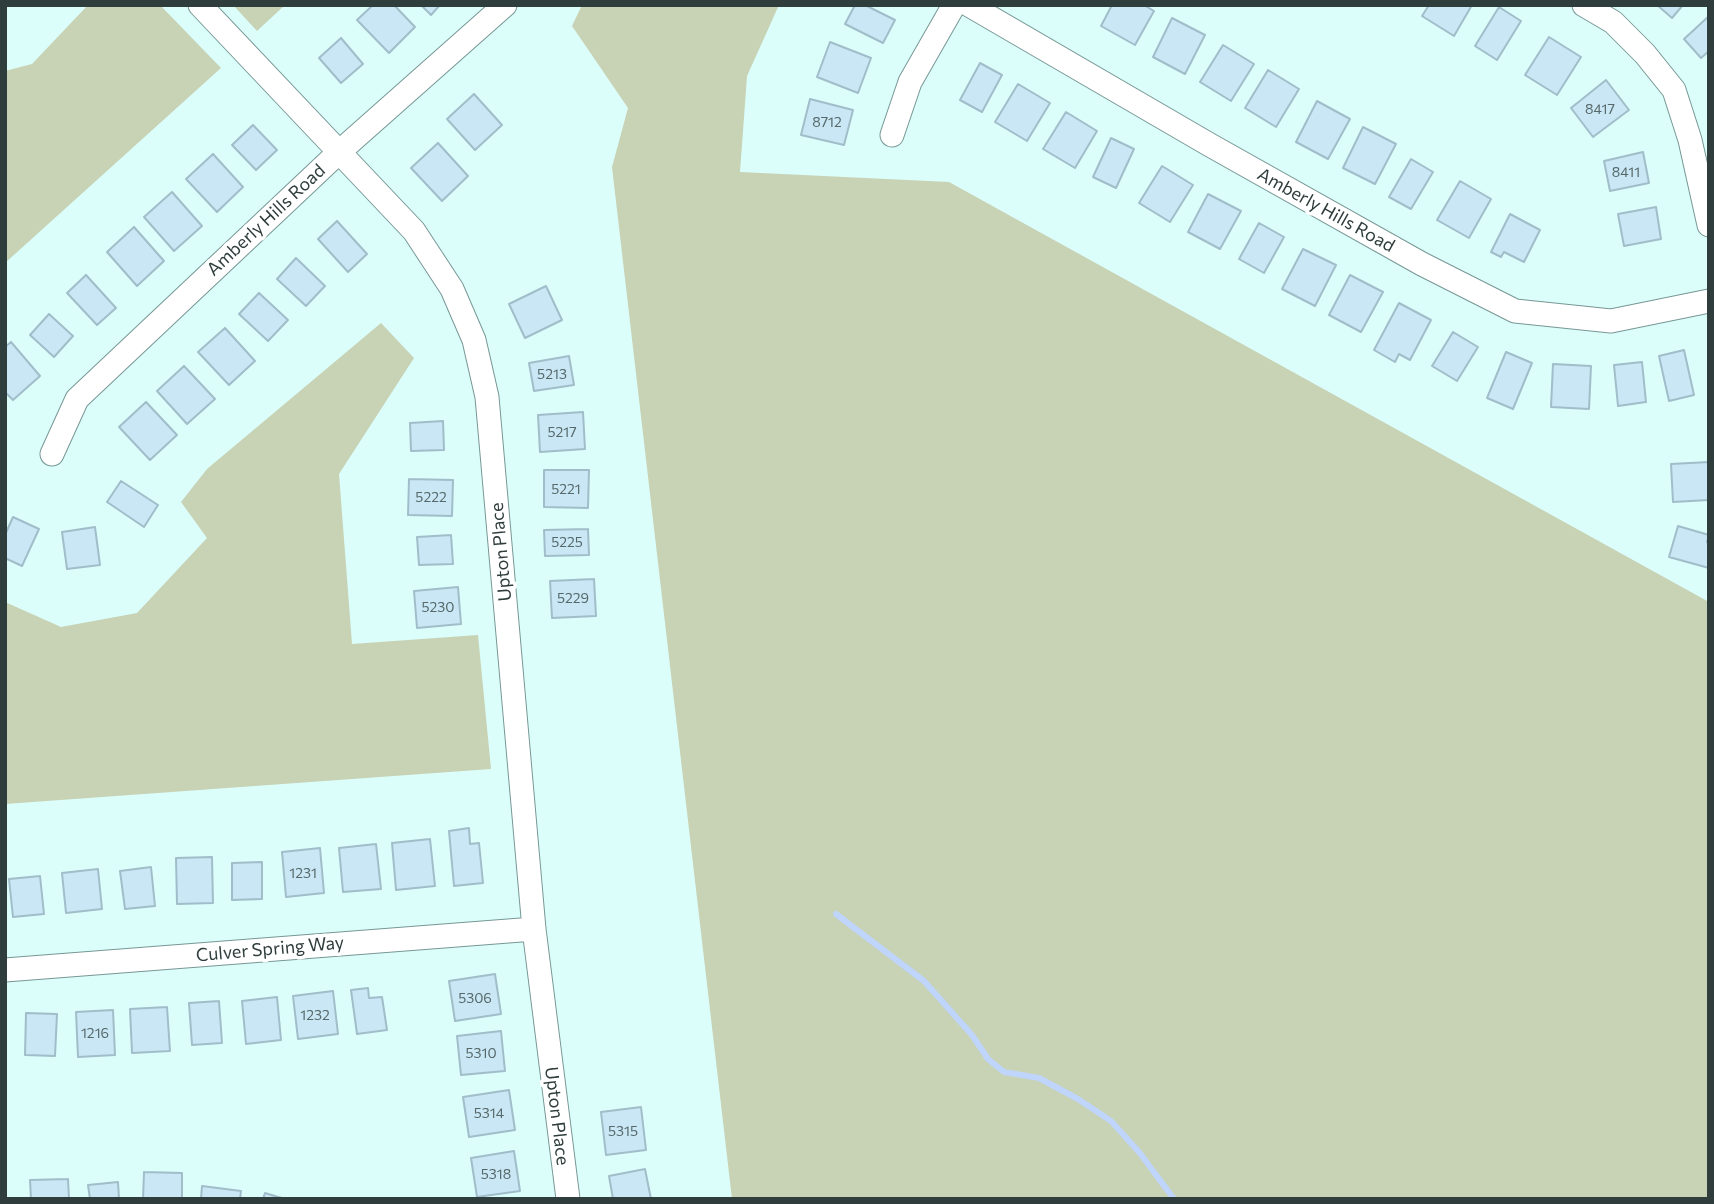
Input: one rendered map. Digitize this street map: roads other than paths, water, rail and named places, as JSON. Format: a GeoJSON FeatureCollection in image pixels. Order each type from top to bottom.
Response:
{"type":"FeatureCollection","features":[{"type":"Feature","properties":{"kind":"street","name":"Upton Place"},"geometry":{"type":"LineString","coordinates":[[200,5],[414,231],[452,289],[474,340],[487,397],[534,929],[568,1199]]}},
{"type":"Feature","properties":{"kind":"street","name":"Amberly Hills Road"},"geometry":{"type":"LineString","coordinates":[[52,454],[77,398],[338,153],[505,5]]}},
{"type":"Feature","properties":{"kind":"street"},"geometry":{"type":"LineString","coordinates":[[892,135],[910,82],[954,5]]}},
{"type":"Feature","properties":{"kind":"street","name":"Amberly Hills Road"},"geometry":{"type":"LineString","coordinates":[[969,5],[1422,264],[1515,311],[1611,321],[1709,301]]}},
{"type":"Feature","properties":{"kind":"street"},"geometry":{"type":"LineString","coordinates":[[1584,5],[1613,22],[1645,54],[1674,90],[1690,141],[1709,225]]}},
{"type":"Feature","properties":{"kind":"street","name":"Culver Spring Way"},"geometry":{"type":"LineString","coordinates":[[5,970],[534,929]]}},
{"type":"Feature","properties":{"kind":"waterway"},"geometry":{"type":"LineString","coordinates":[[836,914],[924,981],[972,1035],[988,1059],[1004,1072],[1039,1078],[1111,1121],[1139,1152],[1174,1199]]}}]}
